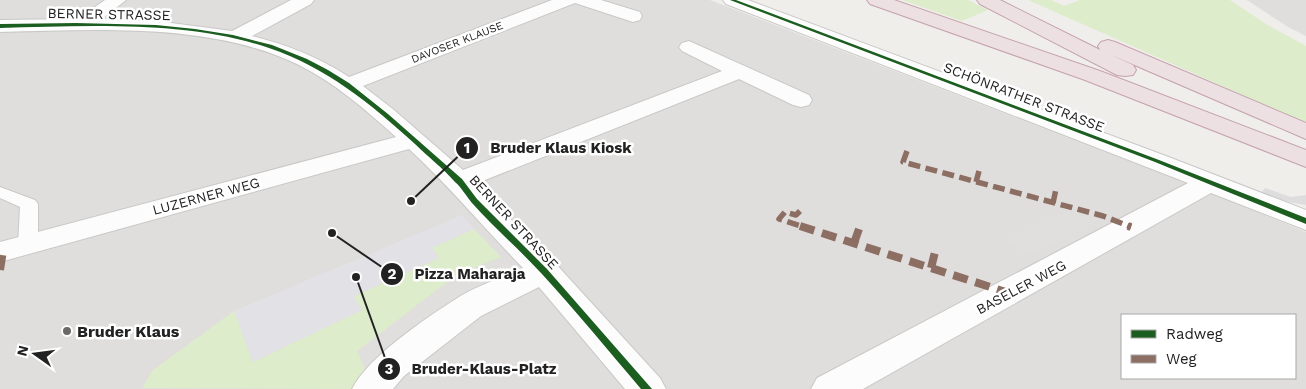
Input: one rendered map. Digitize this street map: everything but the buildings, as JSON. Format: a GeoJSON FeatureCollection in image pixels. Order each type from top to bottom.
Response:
{"type":"FeatureCollection","features":[{"type":"Feature","properties":{"kind":"highway"},"geometry":{"type":"LineString","coordinates":[[876,0],[971,31],[1154,97],[1306,159]]}},
{"type":"Feature","properties":{"kind":"highway"},"geometry":{"type":"LineString","coordinates":[[986,0],[1145,80],[1306,151]]}},
{"type":"Feature","properties":{"kind":"highway"},"geometry":{"type":"LineString","coordinates":[[1011,0],[1082,34],[1306,132]]}},
{"type":"Feature","properties":{"kind":"street"},"geometry":{"type":"LineString","coordinates":[[82,25],[117,0]]}},
{"type":"Feature","properties":{"kind":"street"},"geometry":{"type":"LineString","coordinates":[[233,38],[305,0]]}},
{"type":"Feature","properties":{"kind":"street","name":"DAVOSER KLAUSE"},"geometry":{"type":"LineString","coordinates":[[347,85],[568,0]]}},
{"type":"Feature","properties":{"kind":"street"},"geometry":{"type":"LineString","coordinates":[[582,0],[633,16]]}},
{"type":"Feature","properties":{"kind":"street","name":"SCHÖNRATHER STRASSE"},"geometry":{"type":"LineString","coordinates":[[732,0],[829,35],[1306,221]]}},
{"type":"Feature","properties":{"kind":"street","name":"BERNER STRASSE"},"geometry":{"type":"LineString","coordinates":[[0,26],[82,25],[175,28],[233,38],[274,48],[306,60],[347,85],[459,181],[474,201],[544,271],[647,389]]}},
{"type":"Feature","properties":{"kind":"street"},"geometry":{"type":"LineString","coordinates":[[689,47],[801,100]]}},
{"type":"Feature","properties":{"kind":"street"},"geometry":{"type":"LineString","coordinates":[[459,181],[740,71]]}},
{"type":"Feature","properties":{"kind":"street","name":"LUZERNER WEG"},"geometry":{"type":"LineString","coordinates":[[0,252],[413,140]]}},
{"type":"Feature","properties":{"kind":"street","name":"BASELER WEG"},"geometry":{"type":"LineString","coordinates":[[830,389],[1131,227],[1210,182]]}},
{"type":"Feature","properties":{"kind":"street"},"geometry":{"type":"LineString","coordinates":[[370,389],[391,366],[469,307],[544,271]]}},
{"type":"Feature","properties":{"kind":"lane"},"geometry":{"type":"LineString","coordinates":[[0,192],[29,204],[28,244]]}},
{"type":"Feature","properties":{"kind":"shaded area"},"geometry":{"type":"Polygon","coordinates":[[[0,0],[710,0],[1232,201],[1306,232],[1306,389],[0,389],[0,0]]]}},
{"type":"Feature","properties":{"kind":"shaded area"},"geometry":{"type":"Polygon","coordinates":[[[1247,0],[1306,0],[1306,36],[1288,27],[1247,0]]]}},
{"type":"Feature","properties":{"kind":"shaded area"},"geometry":{"type":"Polygon","coordinates":[[[1066,211],[1087,224],[1029,255],[1008,240],[1066,211]]]}},
{"type":"Feature","properties":{"kind":"shaded area"},"geometry":{"type":"Polygon","coordinates":[[[462,215],[474,229],[432,248],[439,258],[354,296],[362,310],[253,362],[234,311],[462,215]]]}},
{"type":"Feature","properties":{"kind":"shaded area"},"geometry":{"type":"Polygon","coordinates":[[[501,257],[517,272],[368,376],[357,351],[455,276],[501,257]]]}},
{"type":"Feature","properties":{"kind":"green space"},"geometry":{"type":"Polygon","coordinates":[[[902,0],[968,0],[988,10],[962,21],[902,0]]]}},
{"type":"Feature","properties":{"kind":"green space"},"geometry":{"type":"Polygon","coordinates":[[[1028,0],[1051,0],[1064,6],[1080,0],[1230,0],[1266,24],[1306,46],[1306,123],[1028,0]]]}},
{"type":"Feature","properties":{"kind":"green space"},"geometry":{"type":"Polygon","coordinates":[[[474,229],[501,257],[455,276],[368,376],[350,389],[142,388],[153,370],[234,311],[253,362],[362,310],[354,296],[439,258],[432,248],[474,229]]]}},
{"type":"Feature","properties":{"kind":"pier"},"geometry":{"type":"Polygon","coordinates":[[[1265,188],[1291,197],[1306,195],[1306,205],[1281,201],[1261,193],[1265,188]]]}},
{"type":"Feature","properties":{"kind":"marked path"},"geometry":{"type":"LineString","coordinates":[[907,151],[903,162],[1103,216],[1131,227]]}},
{"type":"Feature","properties":{"kind":"marked path"},"geometry":{"type":"LineString","coordinates":[[976,182],[979,171]]}},
{"type":"Feature","properties":{"kind":"marked path"},"geometry":{"type":"LineString","coordinates":[[1053,203],[1056,189]]}},
{"type":"Feature","properties":{"kind":"marked path"},"geometry":{"type":"LineString","coordinates":[[800,211],[796,215],[785,212],[779,219],[1009,293]]}},
{"type":"Feature","properties":{"kind":"marked path"},"geometry":{"type":"LineString","coordinates":[[854,243],[859,229]]}},
{"type":"Feature","properties":{"kind":"marked path"},"geometry":{"type":"LineString","coordinates":[[0,270],[3,251]]}},
{"type":"Feature","properties":{"kind":"marked path"},"geometry":{"type":"LineString","coordinates":[[931,268],[935,252]]}},
{"type":"Feature","properties":{"kind":"cycle path"},"geometry":{"type":"LineString","coordinates":[[732,0],[1157,161],[1306,221]]}},
{"type":"Feature","properties":{"kind":"cycle path"},"geometry":{"type":"LineString","coordinates":[[0,26],[116,25],[195,31],[233,37],[270,46],[326,71],[367,99],[459,181],[474,201],[544,271],[647,389]]}},
{"type":"Feature","properties":{"kind":"place","name":"Bruder Klaus Kiosk"},"geometry":{"type":"Point","coordinates":[411,201]}},
{"type":"Feature","properties":{"kind":"place","name":"Pizza Maharaja"},"geometry":{"type":"Point","coordinates":[332,233]}},
{"type":"Feature","properties":{"kind":"place","name":"Bruder-Klaus-Platz"},"geometry":{"type":"Point","coordinates":[356,277]}},
{"type":"Feature","properties":{"kind":"place","name":"Bruder Klaus"},"geometry":{"type":"Point","coordinates":[67,331]}}]}
